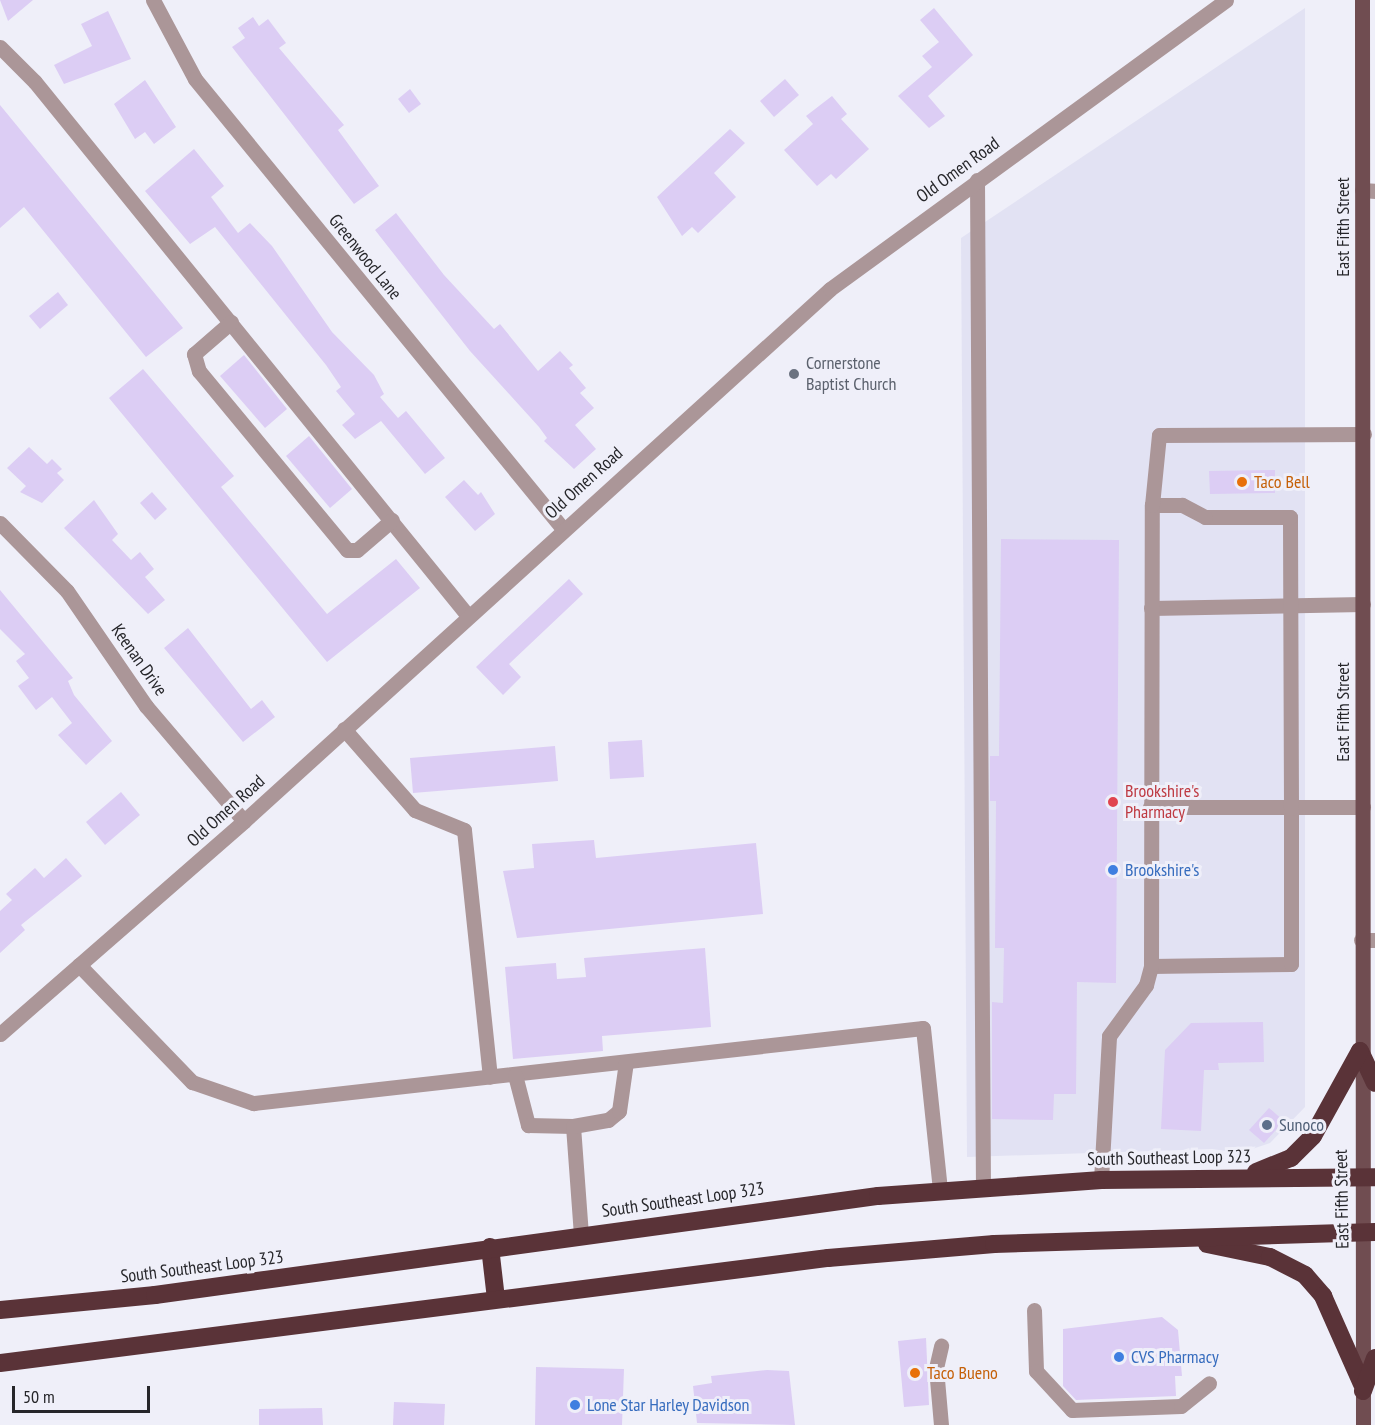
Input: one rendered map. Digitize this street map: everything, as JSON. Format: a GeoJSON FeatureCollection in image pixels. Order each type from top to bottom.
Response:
{"type":"FeatureCollection","features":[{"type":"Feature","properties":{"kind":"highway"},"geometry":{"type":"LineString","coordinates":[[1360,1051],[1375,1083]]}},
{"type":"Feature","properties":{"kind":"highway"},"geometry":{"type":"LineString","coordinates":[[1227,1178],[1279,1165],[1302,1149],[1320,1127],[1360,1051]]}},
{"type":"Feature","properties":{"kind":"highway","name":"South Southeast Loop 323"},"geometry":{"type":"LineString","coordinates":[[0,1310],[155,1295],[490,1247],[940,1190],[1101,1180],[1368,1177]]}},
{"type":"Feature","properties":{"kind":"highway"},"geometry":{"type":"LineString","coordinates":[[0,1363],[828,1258],[1176,1237],[1368,1232]]}},
{"type":"Feature","properties":{"kind":"highway"},"geometry":{"type":"LineString","coordinates":[[1176,1237],[1270,1257],[1305,1275],[1323,1296],[1366,1393]]}},
{"type":"Feature","properties":{"kind":"highway"},"geometry":{"type":"LineString","coordinates":[[490,1247],[496,1299]]}},
{"type":"Feature","properties":{"kind":"highway"},"geometry":{"type":"LineString","coordinates":[[1366,1393],[1375,1358]]}},
{"type":"Feature","properties":{"kind":"main road","name":"East Fifth Street"},"geometry":{"type":"LineString","coordinates":[[1362,0],[1369,191],[1369,416],[1364,434],[1363,604],[1363,807],[1369,848],[1368,1032],[1360,1051],[1368,1177],[1366,1393],[1363,1425]]}},
{"type":"Feature","properties":{"kind":"street","name":"Greenwood Lane"},"geometry":{"type":"LineString","coordinates":[[153,0],[195,78],[563,528]]}},
{"type":"Feature","properties":{"kind":"street","name":"Old Omen Road"},"geometry":{"type":"LineString","coordinates":[[0,1034],[244,821],[563,528],[830,289],[1226,0]]}},
{"type":"Feature","properties":{"kind":"street"},"geometry":{"type":"LineString","coordinates":[[0,47],[231,322],[468,616]]}},
{"type":"Feature","properties":{"kind":"street"},"geometry":{"type":"LineString","coordinates":[[977,180],[983,1186]]}},
{"type":"Feature","properties":{"kind":"street"},"geometry":{"type":"LineString","coordinates":[[231,322],[194,354],[199,371],[347,550],[357,550],[392,520]]}},
{"type":"Feature","properties":{"kind":"street"},"geometry":{"type":"LineString","coordinates":[[1101,1180],[1109,1036],[1146,985],[1151,966],[1152,506],[1159,435],[1364,434]]}},
{"type":"Feature","properties":{"kind":"street"},"geometry":{"type":"LineString","coordinates":[[1151,966],[1291,964],[1290,517],[1205,518],[1182,505],[1152,506]]}},
{"type":"Feature","properties":{"kind":"street","name":"Keenan Drive"},"geometry":{"type":"LineString","coordinates":[[0,523],[67,591],[146,706],[244,821]]}},
{"type":"Feature","properties":{"kind":"street"},"geometry":{"type":"LineString","coordinates":[[1151,608],[1363,604]]}},
{"type":"Feature","properties":{"kind":"street"},"geometry":{"type":"LineString","coordinates":[[344,729],[415,810],[464,830],[490,1077]]}},
{"type":"Feature","properties":{"kind":"street"},"geometry":{"type":"LineString","coordinates":[[1150,807],[1363,807]]}},
{"type":"Feature","properties":{"kind":"street"},"geometry":{"type":"LineString","coordinates":[[79,965],[175,1068],[208,1090],[237,1101],[266,1103],[923,1028],[940,1190]]}},
{"type":"Feature","properties":{"kind":"street"},"geometry":{"type":"LineString","coordinates":[[515,1075],[528,1125],[573,1126],[608,1120],[619,1111],[626,1062]]}},
{"type":"Feature","properties":{"kind":"street"},"geometry":{"type":"LineString","coordinates":[[573,1126],[581,1235]]}},
{"type":"Feature","properties":{"kind":"street"},"geometry":{"type":"LineString","coordinates":[[1034,1310],[1036,1371],[1072,1410],[1181,1406],[1209,1383]]}},
{"type":"Feature","properties":{"kind":"street"},"geometry":{"type":"LineString","coordinates":[[941,1346],[936,1368],[941,1425]]}},
{"type":"Feature","properties":{"kind":"shaded area"},"geometry":{"type":"Polygon","coordinates":[[[1305,8],[1305,1107],[1270,1143],[1240,1153],[1212,1149],[967,1157],[961,238],[1305,8]]]}},
{"type":"Feature","properties":{"kind":"building"},"geometry":{"type":"Polygon","coordinates":[[[0,0],[33,0],[8,21],[0,0]]]}},
{"type":"Feature","properties":{"kind":"building"},"geometry":{"type":"Polygon","coordinates":[[[934,8],[973,55],[928,96],[945,116],[929,128],[898,96],[932,67],[922,56],[939,42],[920,20],[934,8]]]}},
{"type":"Feature","properties":{"kind":"building"},"geometry":{"type":"Polygon","coordinates":[[[108,11],[131,59],[64,84],[54,65],[92,46],[81,24],[108,11]]]}},
{"type":"Feature","properties":{"kind":"building"},"geometry":{"type":"Polygon","coordinates":[[[253,17],[259,26],[268,19],[286,43],[279,48],[344,125],[338,130],[379,186],[354,204],[232,47],[245,38],[238,28],[253,17]]]}},
{"type":"Feature","properties":{"kind":"building"},"geometry":{"type":"Polygon","coordinates":[[[785,79],[799,95],[774,117],[760,101],[785,79]]]}},
{"type":"Feature","properties":{"kind":"building"},"geometry":{"type":"Polygon","coordinates":[[[145,80],[176,127],[154,144],[145,132],[135,139],[114,104],[145,80]]]}},
{"type":"Feature","properties":{"kind":"building"},"geometry":{"type":"Polygon","coordinates":[[[410,89],[421,104],[409,113],[398,99],[410,89]]]}},
{"type":"Feature","properties":{"kind":"building"},"geometry":{"type":"Polygon","coordinates":[[[832,96],[847,114],[841,119],[869,149],[836,179],[831,174],[817,186],[784,150],[813,124],[806,116],[832,96]]]}},
{"type":"Feature","properties":{"kind":"building"},"geometry":{"type":"Polygon","coordinates":[[[0,105],[183,328],[146,357],[24,207],[0,228],[0,105]]]}},
{"type":"Feature","properties":{"kind":"building"},"geometry":{"type":"Polygon","coordinates":[[[730,129],[745,143],[714,173],[736,197],[698,233],[692,227],[682,236],[657,197],[730,129]]]}},
{"type":"Feature","properties":{"kind":"building"},"geometry":{"type":"Polygon","coordinates":[[[194,149],[224,186],[211,197],[238,233],[250,223],[272,246],[332,332],[374,375],[384,394],[380,397],[398,418],[406,411],[445,458],[425,474],[381,421],[355,439],[342,425],[355,414],[336,391],[341,387],[326,365],[215,227],[190,244],[145,191],[194,149]]]}},
{"type":"Feature","properties":{"kind":"building"},"geometry":{"type":"Polygon","coordinates":[[[396,213],[444,275],[494,329],[500,324],[538,371],[560,351],[573,365],[569,368],[586,388],[580,393],[594,408],[575,425],[596,449],[574,469],[544,441],[547,438],[539,427],[470,351],[375,230],[396,213]]]}},
{"type":"Feature","properties":{"kind":"building"},"geometry":{"type":"Polygon","coordinates":[[[58,292],[68,305],[40,329],[29,316],[58,292]]]}},
{"type":"Feature","properties":{"kind":"building"},"geometry":{"type":"Polygon","coordinates":[[[244,355],[287,409],[265,428],[220,376],[244,355]]]}},
{"type":"Feature","properties":{"kind":"building"},"geometry":{"type":"Polygon","coordinates":[[[143,369],[234,476],[221,487],[327,614],[396,559],[420,588],[327,662],[109,398],[143,369]]]}},
{"type":"Feature","properties":{"kind":"building"},"geometry":{"type":"Polygon","coordinates":[[[309,436],[352,489],[330,508],[286,456],[309,436]]]}},
{"type":"Feature","properties":{"kind":"building"},"geometry":{"type":"Polygon","coordinates":[[[29,447],[47,464],[52,459],[62,469],[57,473],[64,480],[42,503],[20,492],[26,486],[7,468],[29,447]]]}},
{"type":"Feature","properties":{"kind":"building","name":"Taco Bell"},"geometry":{"type":"Polygon","coordinates":[[[1275,470],[1275,493],[1210,494],[1209,471],[1275,470]]]}},
{"type":"Feature","properties":{"kind":"building"},"geometry":{"type":"Polygon","coordinates":[[[464,480],[478,495],[481,492],[495,514],[475,531],[445,497],[464,480]]]}},
{"type":"Feature","properties":{"kind":"building"},"geometry":{"type":"Polygon","coordinates":[[[152,492],[167,509],[155,520],[140,503],[152,492]]]}},
{"type":"Feature","properties":{"kind":"building"},"geometry":{"type":"Polygon","coordinates":[[[94,500],[118,534],[112,540],[131,560],[140,552],[154,569],[145,577],[165,600],[148,614],[64,528],[94,500]]]}},
{"type":"Feature","properties":{"kind":"building"},"geometry":{"type":"Polygon","coordinates":[[[1001,539],[1119,540],[1116,983],[1077,982],[1076,1094],[1054,1094],[1053,1120],[992,1119],[992,1002],[1003,1003],[1004,948],[995,948],[996,801],[990,801],[990,756],[999,756],[1001,539]]]}},
{"type":"Feature","properties":{"kind":"building"},"geometry":{"type":"Polygon","coordinates":[[[569,579],[583,594],[509,664],[521,677],[503,695],[476,667],[569,579]]]}},
{"type":"Feature","properties":{"kind":"building"},"geometry":{"type":"Polygon","coordinates":[[[0,590],[73,678],[68,681],[74,695],[112,741],[86,765],[58,735],[72,723],[52,697],[36,710],[18,686],[29,678],[16,661],[25,654],[0,629],[0,590]]]}},
{"type":"Feature","properties":{"kind":"building"},"geometry":{"type":"Polygon","coordinates":[[[188,628],[251,709],[262,700],[275,717],[243,742],[164,648],[188,628]]]}},
{"type":"Feature","properties":{"kind":"building"},"geometry":{"type":"Polygon","coordinates":[[[642,740],[644,777],[610,779],[608,742],[642,740]]]}},
{"type":"Feature","properties":{"kind":"building"},"geometry":{"type":"Polygon","coordinates":[[[555,746],[558,781],[413,793],[410,758],[555,746]]]}},
{"type":"Feature","properties":{"kind":"building"},"geometry":{"type":"Polygon","coordinates":[[[121,792],[140,815],[105,845],[86,822],[121,792]]]}},
{"type":"Feature","properties":{"kind":"building"},"geometry":{"type":"Polygon","coordinates":[[[594,840],[596,858],[756,843],[763,914],[517,938],[503,871],[534,868],[532,844],[594,840]]]}},
{"type":"Feature","properties":{"kind":"building"},"geometry":{"type":"Polygon","coordinates":[[[66,858],[82,876],[21,925],[25,930],[0,953],[0,911],[12,900],[6,894],[35,868],[44,878],[66,858]]]}},
{"type":"Feature","properties":{"kind":"building"},"geometry":{"type":"Polygon","coordinates":[[[705,948],[711,1027],[602,1036],[603,1051],[513,1059],[505,967],[556,963],[557,979],[586,977],[584,958],[705,948]]]}},
{"type":"Feature","properties":{"kind":"building"},"geometry":{"type":"Polygon","coordinates":[[[1263,1022],[1264,1062],[1218,1063],[1219,1070],[1204,1070],[1201,1131],[1161,1129],[1165,1050],[1191,1023],[1263,1022]]]}},
{"type":"Feature","properties":{"kind":"building","name":"Sunoco"},"geometry":{"type":"Polygon","coordinates":[[[1269,1108],[1284,1121],[1264,1143],[1249,1130],[1269,1108]]]}},
{"type":"Feature","properties":{"kind":"building","name":"CVS Pharmacy"},"geometry":{"type":"Polygon","coordinates":[[[1162,1317],[1178,1330],[1182,1376],[1175,1376],[1176,1396],[1076,1400],[1063,1386],[1063,1329],[1162,1317]]]}},
{"type":"Feature","properties":{"kind":"building","name":"Taco Bueno"},"geometry":{"type":"Polygon","coordinates":[[[926,1338],[929,1405],[904,1407],[898,1341],[926,1338]]]}},
{"type":"Feature","properties":{"kind":"building"},"geometry":{"type":"Polygon","coordinates":[[[536,1367],[624,1369],[622,1425],[535,1425],[536,1367]]]}},
{"type":"Feature","properties":{"kind":"building"},"geometry":{"type":"Polygon","coordinates":[[[767,1370],[789,1371],[795,1425],[697,1423],[693,1386],[712,1383],[711,1376],[767,1370]]]}},
{"type":"Feature","properties":{"kind":"building"},"geometry":{"type":"Polygon","coordinates":[[[394,1402],[445,1404],[444,1425],[393,1425],[394,1402]]]}},
{"type":"Feature","properties":{"kind":"building"},"geometry":{"type":"Polygon","coordinates":[[[322,1408],[323,1425],[259,1425],[259,1409],[322,1408]]]}},
{"type":"Feature","properties":{"kind":"place","name":"Cornerstone Baptist Church"},"geometry":{"type":"Point","coordinates":[794,374]}},
{"type":"Feature","properties":{"kind":"place","name":"Taco Bell"},"geometry":{"type":"Point","coordinates":[1242,482]}},
{"type":"Feature","properties":{"kind":"place","name":"Brookshire's Pharmacy"},"geometry":{"type":"Point","coordinates":[1113,802]}},
{"type":"Feature","properties":{"kind":"place","name":"Brookshire's"},"geometry":{"type":"Point","coordinates":[1113,870]}},
{"type":"Feature","properties":{"kind":"place","name":"Sunoco"},"geometry":{"type":"Point","coordinates":[1267,1125]}},
{"type":"Feature","properties":{"kind":"place","name":"CVS Pharmacy"},"geometry":{"type":"Point","coordinates":[1119,1357]}},
{"type":"Feature","properties":{"kind":"place","name":"Taco Bueno"},"geometry":{"type":"Point","coordinates":[915,1373]}},
{"type":"Feature","properties":{"kind":"place","name":"Lone Star Harley Davidson"},"geometry":{"type":"Point","coordinates":[575,1405]}}]}
